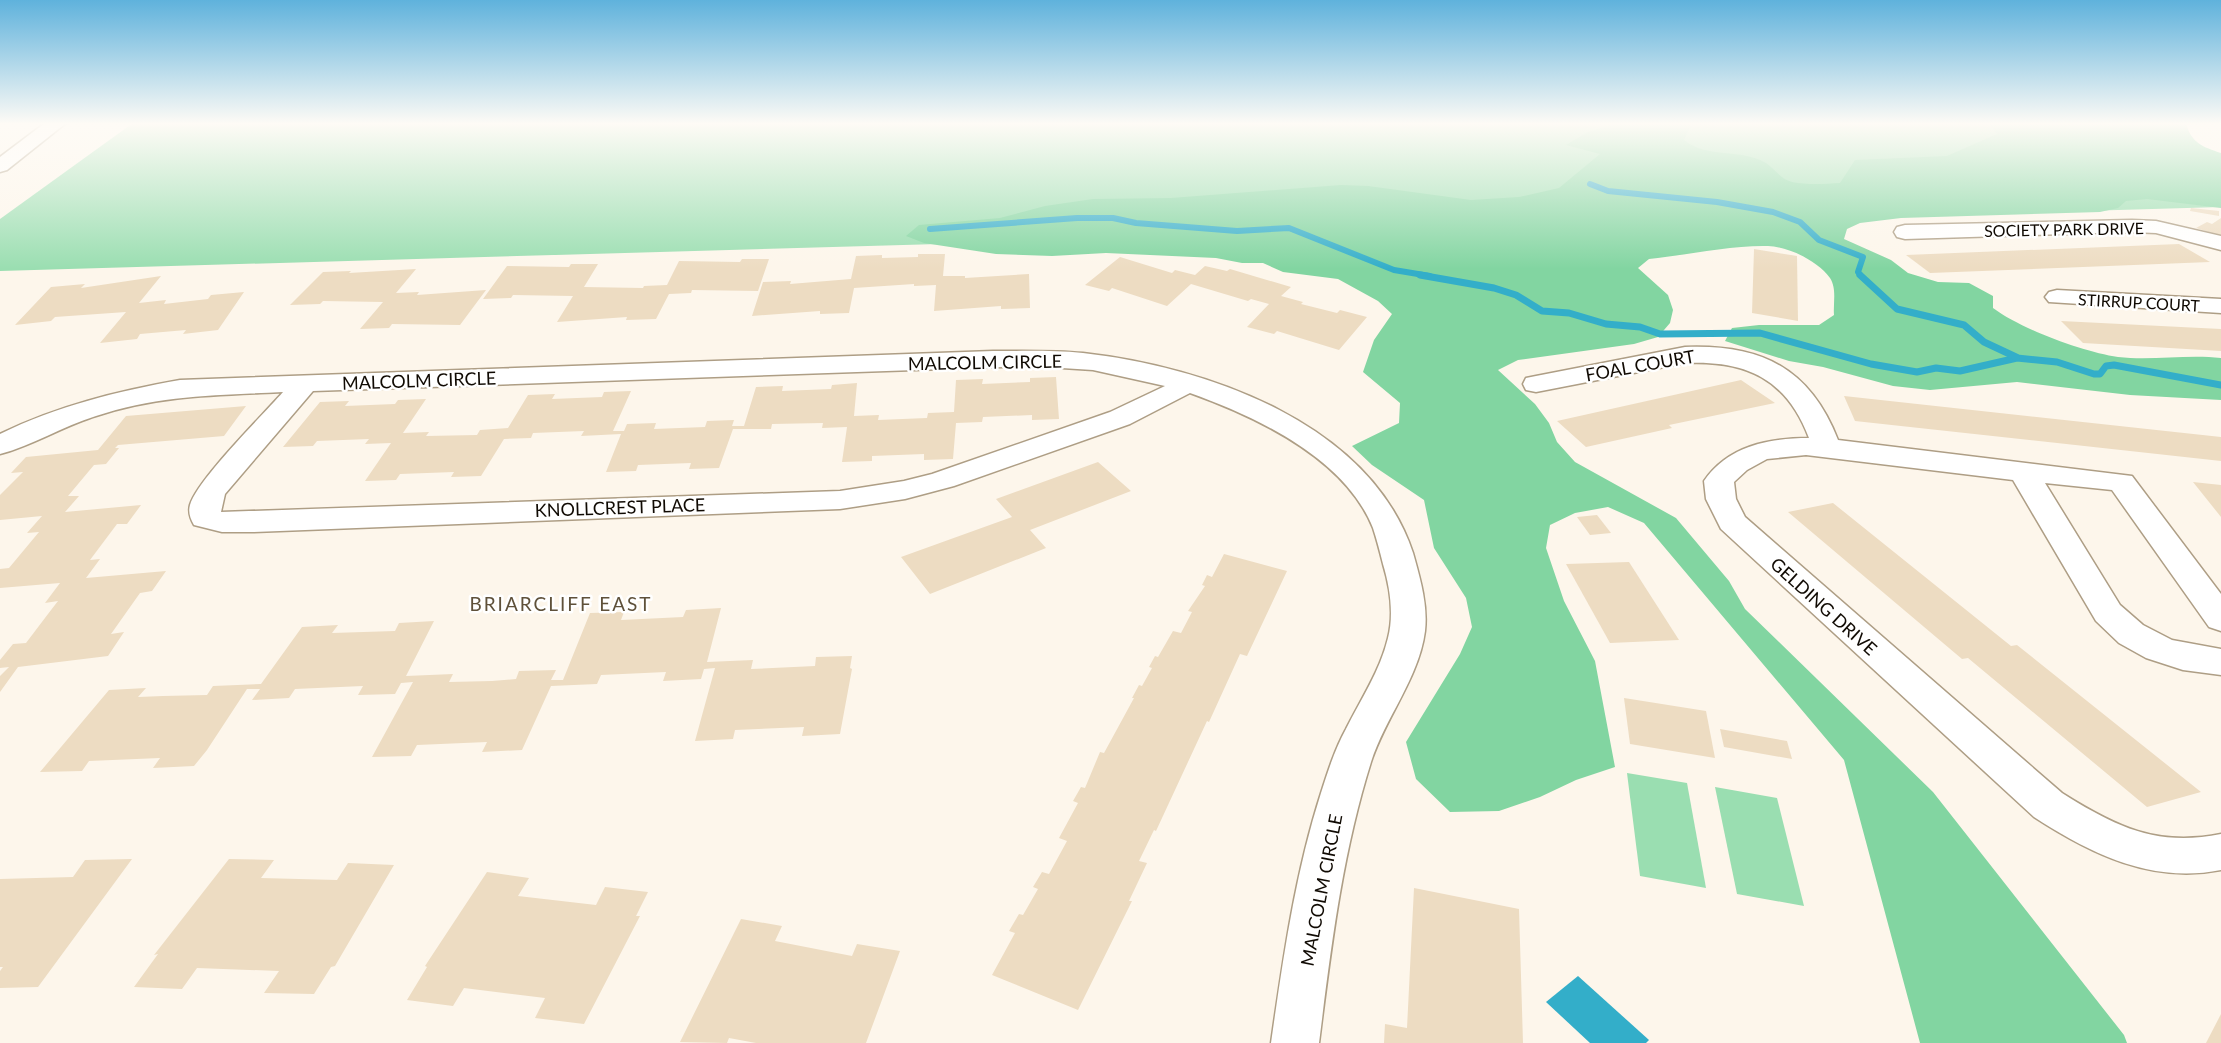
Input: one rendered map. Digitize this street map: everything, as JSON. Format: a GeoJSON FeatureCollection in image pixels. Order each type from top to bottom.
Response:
{"type":"FeatureCollection","features":[{"type":"Feature","properties":{"kind":"street","name":"SOCIETY PARK DRIVE"},"geometry":{"type":"LineString","coordinates":[[1905,232],[2132,226],[2157,228],[2221,243]]}},
{"type":"Feature","properties":{"kind":"street","name":"STIRRUP COURT"},"geometry":{"type":"LineString","coordinates":[[2057,297],[2221,306]]}},
{"type":"Feature","properties":{"kind":"street","name":"FOAL COURT"},"geometry":{"type":"LineString","coordinates":[[1536,384],[1685,355],[1707,353],[1732,358],[1781,376],[1795,389],[1807,403],[1827,448]]}},
{"type":"Feature","properties":{"kind":"street","name":"MALCOLM CIRCLE"},"geometry":{"type":"LineString","coordinates":[[0,445],[78,412],[145,394],[180,388],[1045,359],[1091,362],[1188,383],[1267,413],[1314,441],[1348,471],[1382,513],[1399,554],[1406,598],[1407,637],[1353,756],[1329,832],[1311,919],[1295,1043]]}},
{"type":"Feature","properties":{"kind":"street","name":"KNOLLCREST PLACE"},"geometry":{"type":"LineString","coordinates":[[306,383],[211,492],[205,506],[205,518],[222,523],[254,523],[840,500],[905,490],[943,480],[1120,418],[1160,400],[1188,383]]}},
{"type":"Feature","properties":{"kind":"street","name":"GELDING DRIVE"},"geometry":{"type":"LineString","coordinates":[[2221,619],[2121,482],[2024,473],[1827,448],[1775,448],[1748,455],[1732,465],[1719,481],[1721,499],[1732,522],[2048,805],[2087,831],[2123,846],[2166,857],[2206,856],[2221,852]]}},
{"type":"Feature","properties":{"kind":"street"},"geometry":{"type":"LineString","coordinates":[[2024,473],[2108,613],[2132,634],[2159,649],[2183,657],[2221,662]]}},
{"type":"Feature","properties":{"kind":"green space"},"geometry":{"type":"Polygon","coordinates":[[[66,172],[2221,172],[2221,207],[0,271],[0,219],[66,172]]]}},
{"type":"Feature","properties":{"kind":"green space"},"geometry":{"type":"Polygon","coordinates":[[[1579,172],[1776,172],[1788,181],[1810,184],[1840,183],[1847,172],[2221,172],[2221,208],[2147,199],[2126,201],[2118,208],[2100,212],[1901,218],[1860,223],[1847,229],[1844,239],[1891,260],[1908,273],[1938,282],[1969,283],[1993,296],[1993,308],[2005,316],[2070,345],[2118,357],[2221,358],[2221,400],[2130,395],[2017,382],[1930,390],[1893,386],[1823,367],[1789,361],[1725,341],[1732,328],[1819,325],[1834,315],[1833,287],[1825,272],[1802,256],[1768,246],[1649,259],[1638,268],[1668,295],[1673,310],[1670,323],[1658,337],[1634,344],[1518,360],[1498,370],[1535,404],[1549,423],[1557,442],[1575,462],[1676,518],[1729,581],[1745,609],[1933,792],[2124,1035],[2127,1043],[1920,1043],[1844,760],[1644,523],[1608,507],[1575,513],[1550,525],[1546,548],[1564,601],[1595,661],[1615,767],[1499,811],[1450,812],[1416,779],[1406,742],[1460,654],[1472,627],[1466,598],[1434,548],[1424,500],[1372,465],[1352,446],[1399,423],[1400,403],[1363,372],[1374,340],[1392,314],[1378,301],[1338,279],[1283,272],[1263,263],[1106,253],[1052,256],[996,254],[924,243],[906,236],[919,225],[1000,218],[1045,206],[1093,199],[1171,198],[1341,185],[1368,186],[1471,200],[1519,197],[1559,188],[1579,172]]]}},
{"type":"Feature","properties":{"kind":"green space"},"geometry":{"type":"Polygon","coordinates":[[[1627,773],[1687,783],[1706,888],[1640,876],[1627,773]]]}},
{"type":"Feature","properties":{"kind":"green space"},"geometry":{"type":"Polygon","coordinates":[[[1715,787],[1777,798],[1804,906],[1737,894],[1715,787]]]}},
{"type":"Feature","properties":{"kind":"water"},"geometry":{"type":"Polygon","coordinates":[[[1578,976],[1649,1040],[1646,1043],[1590,1043],[1546,1002],[1578,976]]]}},
{"type":"Feature","properties":{"kind":"building"},"geometry":{"type":"Polygon","coordinates":[[[2191,208],[2219,211],[2219,216],[2190,211],[2191,208]]]}},
{"type":"Feature","properties":{"kind":"building"},"geometry":{"type":"Polygon","coordinates":[[[2221,218],[2221,236],[2196,228],[2207,222],[2212,224],[2221,218]]]}},
{"type":"Feature","properties":{"kind":"building"},"geometry":{"type":"Polygon","coordinates":[[[2179,244],[2210,262],[1930,273],[1906,255],[2179,244]]]}},
{"type":"Feature","properties":{"kind":"building"},"geometry":{"type":"Polygon","coordinates":[[[1754,249],[1797,256],[1798,321],[1752,313],[1754,249]]]}},
{"type":"Feature","properties":{"kind":"building"},"geometry":{"type":"Polygon","coordinates":[[[918,254],[945,254],[943,276],[965,278],[1029,274],[1030,308],[1001,309],[1001,306],[934,311],[936,285],[914,284],[854,288],[849,313],[820,314],[820,311],[752,316],[763,282],[791,281],[790,284],[851,279],[856,256],[918,257],[918,254]]]}},
{"type":"Feature","properties":{"kind":"building"},"geometry":{"type":"Polygon","coordinates":[[[1120,257],[1172,273],[1175,270],[1195,275],[1205,266],[1227,271],[1230,269],[1291,287],[1281,296],[1303,302],[1301,304],[1367,317],[1339,350],[1277,331],[1274,334],[1247,327],[1269,304],[1251,299],[1248,301],[1191,284],[1167,306],[1112,288],[1109,291],[1085,285],[1120,257]]]}},
{"type":"Feature","properties":{"kind":"building"},"geometry":{"type":"Polygon","coordinates":[[[742,259],[769,259],[758,291],[692,290],[691,293],[669,294],[656,319],[626,320],[627,317],[557,322],[573,296],[513,295],[511,298],[483,299],[507,266],[569,267],[571,264],[598,264],[584,287],[643,288],[667,285],[679,261],[740,262],[742,259]]]}},
{"type":"Feature","properties":{"kind":"building"},"geometry":{"type":"Polygon","coordinates":[[[416,269],[396,293],[419,292],[417,295],[486,290],[460,325],[392,324],[389,328],[360,329],[383,302],[323,301],[320,304],[290,305],[323,272],[416,269]]]}},
{"type":"Feature","properties":{"kind":"building"},"geometry":{"type":"Polygon","coordinates":[[[161,276],[139,303],[166,300],[164,304],[244,292],[218,330],[183,334],[186,330],[140,334],[137,339],[100,343],[126,312],[55,317],[51,321],[15,325],[51,287],[85,284],[81,288],[161,276]]]}},
{"type":"Feature","properties":{"kind":"building"},"geometry":{"type":"Polygon","coordinates":[[[2061,321],[2221,329],[2221,351],[2083,343],[2061,321]]]}},
{"type":"Feature","properties":{"kind":"building"},"geometry":{"type":"Polygon","coordinates":[[[1056,377],[1059,419],[1032,420],[1032,415],[983,417],[982,422],[956,423],[953,459],[924,460],[924,454],[872,456],[872,461],[842,462],[847,427],[822,428],[823,423],[772,424],[771,429],[733,429],[719,468],[689,469],[691,463],[638,465],[636,471],[606,472],[621,434],[581,436],[584,431],[533,433],[531,438],[504,439],[481,476],[451,477],[454,472],[400,474],[396,480],[365,481],[391,443],[365,444],[369,439],[317,441],[313,446],[283,447],[320,402],[349,401],[345,406],[395,404],[398,400],[426,399],[403,433],[429,432],[426,436],[477,435],[480,430],[508,428],[528,395],[555,394],[552,399],[602,397],[604,392],[631,391],[613,431],[624,431],[627,424],[656,423],[654,429],[705,427],[707,421],[734,420],[732,426],[744,426],[756,387],[783,386],[782,391],[831,389],[832,385],[857,383],[854,416],[879,415],[878,420],[927,418],[928,413],[954,412],[956,380],[983,379],[982,384],[1030,382],[1030,378],[1056,377]]]}},
{"type":"Feature","properties":{"kind":"building"},"geometry":{"type":"Polygon","coordinates":[[[1741,380],[1775,403],[1669,425],[1672,428],[1586,447],[1557,421],[1741,380]]]}},
{"type":"Feature","properties":{"kind":"building"},"geometry":{"type":"Polygon","coordinates":[[[1844,396],[2221,437],[2221,461],[1855,421],[1844,396]]]}},
{"type":"Feature","properties":{"kind":"building"},"geometry":{"type":"Polygon","coordinates":[[[246,406],[224,436],[118,445],[115,448],[119,448],[106,464],[94,465],[68,496],[79,496],[65,512],[141,505],[127,524],[117,524],[90,560],[100,559],[86,578],[166,571],[152,591],[140,593],[111,634],[124,632],[108,656],[18,667],[0,692],[0,676],[9,667],[0,668],[0,660],[13,644],[26,643],[58,601],[45,603],[60,583],[0,588],[0,569],[9,568],[39,532],[27,533],[42,516],[0,520],[0,495],[23,472],[11,473],[26,457],[98,450],[126,416],[246,406]]]}},
{"type":"Feature","properties":{"kind":"building"},"geometry":{"type":"Polygon","coordinates":[[[1098,462],[1131,491],[1030,530],[1046,548],[930,594],[901,557],[1012,517],[996,499],[1098,462]]]}},
{"type":"Feature","properties":{"kind":"building"},"geometry":{"type":"Polygon","coordinates":[[[2193,482],[2221,485],[2221,517],[2193,482]]]}},
{"type":"Feature","properties":{"kind":"building"},"geometry":{"type":"Polygon","coordinates":[[[1833,503],[2011,646],[2017,645],[2201,792],[2147,807],[1968,658],[1962,659],[1788,512],[1833,503]]]}},
{"type":"Feature","properties":{"kind":"building"},"geometry":{"type":"Polygon","coordinates":[[[1597,515],[1611,533],[1590,535],[1577,517],[1597,515]]]}},
{"type":"Feature","properties":{"kind":"building"},"geometry":{"type":"Polygon","coordinates":[[[1224,554],[1287,571],[1247,656],[1240,654],[1156,831],[1154,830],[1139,861],[1147,863],[1129,901],[1132,901],[1078,1010],[992,975],[1015,933],[1009,931],[1019,914],[1023,915],[1038,889],[1033,887],[1042,872],[1049,874],[1067,841],[1059,838],[1078,803],[1073,801],[1081,787],[1085,788],[1100,752],[1104,753],[1139,685],[1142,686],[1152,668],[1149,667],[1155,656],[1158,657],[1173,631],[1181,633],[1192,612],[1188,611],[1205,586],[1202,585],[1207,575],[1212,577],[1224,554]]]}},
{"type":"Feature","properties":{"kind":"building"},"geometry":{"type":"Polygon","coordinates":[[[1629,562],[1679,640],[1610,643],[1566,564],[1629,562]]]}},
{"type":"Feature","properties":{"kind":"building"},"geometry":{"type":"Polygon","coordinates":[[[721,608],[707,662],[753,660],[751,669],[815,666],[816,657],[852,656],[840,734],[802,736],[804,727],[735,730],[733,739],[695,741],[715,668],[704,669],[701,679],[663,681],[666,672],[601,675],[597,684],[551,686],[522,750],[482,752],[487,742],[417,745],[411,756],[372,757],[413,682],[401,683],[395,694],[358,695],[363,686],[295,689],[289,698],[252,700],[260,689],[247,689],[194,766],[153,768],[160,758],[89,761],[82,771],[40,772],[109,690],[146,688],[138,697],[207,695],[213,686],[261,684],[302,627],[338,625],[332,633],[395,631],[399,623],[434,621],[406,676],[453,674],[449,682],[492,681],[516,679],[519,671],[556,670],[551,680],[563,680],[590,613],[624,612],[621,620],[683,617],[686,610],[721,608]]]}},
{"type":"Feature","properties":{"kind":"building"},"geometry":{"type":"Polygon","coordinates":[[[1624,698],[1706,711],[1715,758],[1630,744],[1624,698]]]}},
{"type":"Feature","properties":{"kind":"building"},"geometry":{"type":"Polygon","coordinates":[[[1720,729],[1787,741],[1792,759],[1724,747],[1720,729]]]}},
{"type":"Feature","properties":{"kind":"building"},"geometry":{"type":"Polygon","coordinates":[[[132,859],[38,987],[0,988],[0,971],[3,967],[0,967],[0,879],[73,877],[85,860],[132,859]]]}},
{"type":"Feature","properties":{"kind":"building"},"geometry":{"type":"Polygon","coordinates":[[[229,859],[274,860],[261,878],[337,880],[348,863],[394,865],[335,966],[331,967],[314,994],[264,993],[279,971],[197,968],[182,989],[134,987],[158,954],[154,955],[229,859]]]}},
{"type":"Feature","properties":{"kind":"building"},"geometry":{"type":"Polygon","coordinates":[[[487,872],[529,878],[518,896],[596,905],[605,887],[648,892],[636,916],[640,916],[584,1024],[535,1018],[545,998],[464,988],[453,1006],[407,1000],[427,967],[425,966],[487,872]]]}},
{"type":"Feature","properties":{"kind":"building"},"geometry":{"type":"Polygon","coordinates":[[[1414,888],[1519,909],[1523,1043],[1384,1043],[1385,1024],[1407,1028],[1414,888]]]}},
{"type":"Feature","properties":{"kind":"building"},"geometry":{"type":"Polygon","coordinates":[[[741,919],[782,926],[775,941],[852,956],[857,944],[900,951],[866,1043],[756,1043],[729,1038],[727,1043],[680,1042],[741,919]]]}},
{"type":"Feature","properties":{"kind":"building"},"geometry":{"type":"Polygon","coordinates":[[[2221,1014],[2221,1043],[2206,1043],[2221,1014]]]}},
{"type":"Feature","properties":{"kind":"waterway"},"geometry":{"type":"LineString","coordinates":[[1590,184],[1608,191],[1717,202],[1773,212],[1800,222],[1819,240],[1863,257],[1858,272],[1861,276]]}},
{"type":"Feature","properties":{"kind":"waterway"},"geometry":{"type":"LineString","coordinates":[[930,229],[1077,218],[1113,218],[1136,223],[1237,231],[1289,228],[1394,270],[1430,276]]}},
{"type":"Feature","properties":{"kind":"waterway"},"geometry":{"type":"LineString","coordinates":[[1420,275],[1494,288],[1516,295],[1542,311],[1569,313],[1606,324],[1640,327],[1660,334],[1760,333],[1871,364],[1917,372],[1936,368],[1960,371],[2017,358],[2057,362],[2094,374],[2100,374],[2106,366],[2114,365],[2221,385]]}},
{"type":"Feature","properties":{"kind":"waterway"},"geometry":{"type":"LineString","coordinates":[[1861,276],[1897,309],[1964,325],[1984,342],[2016,357]]}},
{"type":"Feature","properties":{"kind":"district","name":"BRIARCLIFF EAST"},"geometry":{"type":"Point","coordinates":[561,603]}}]}
